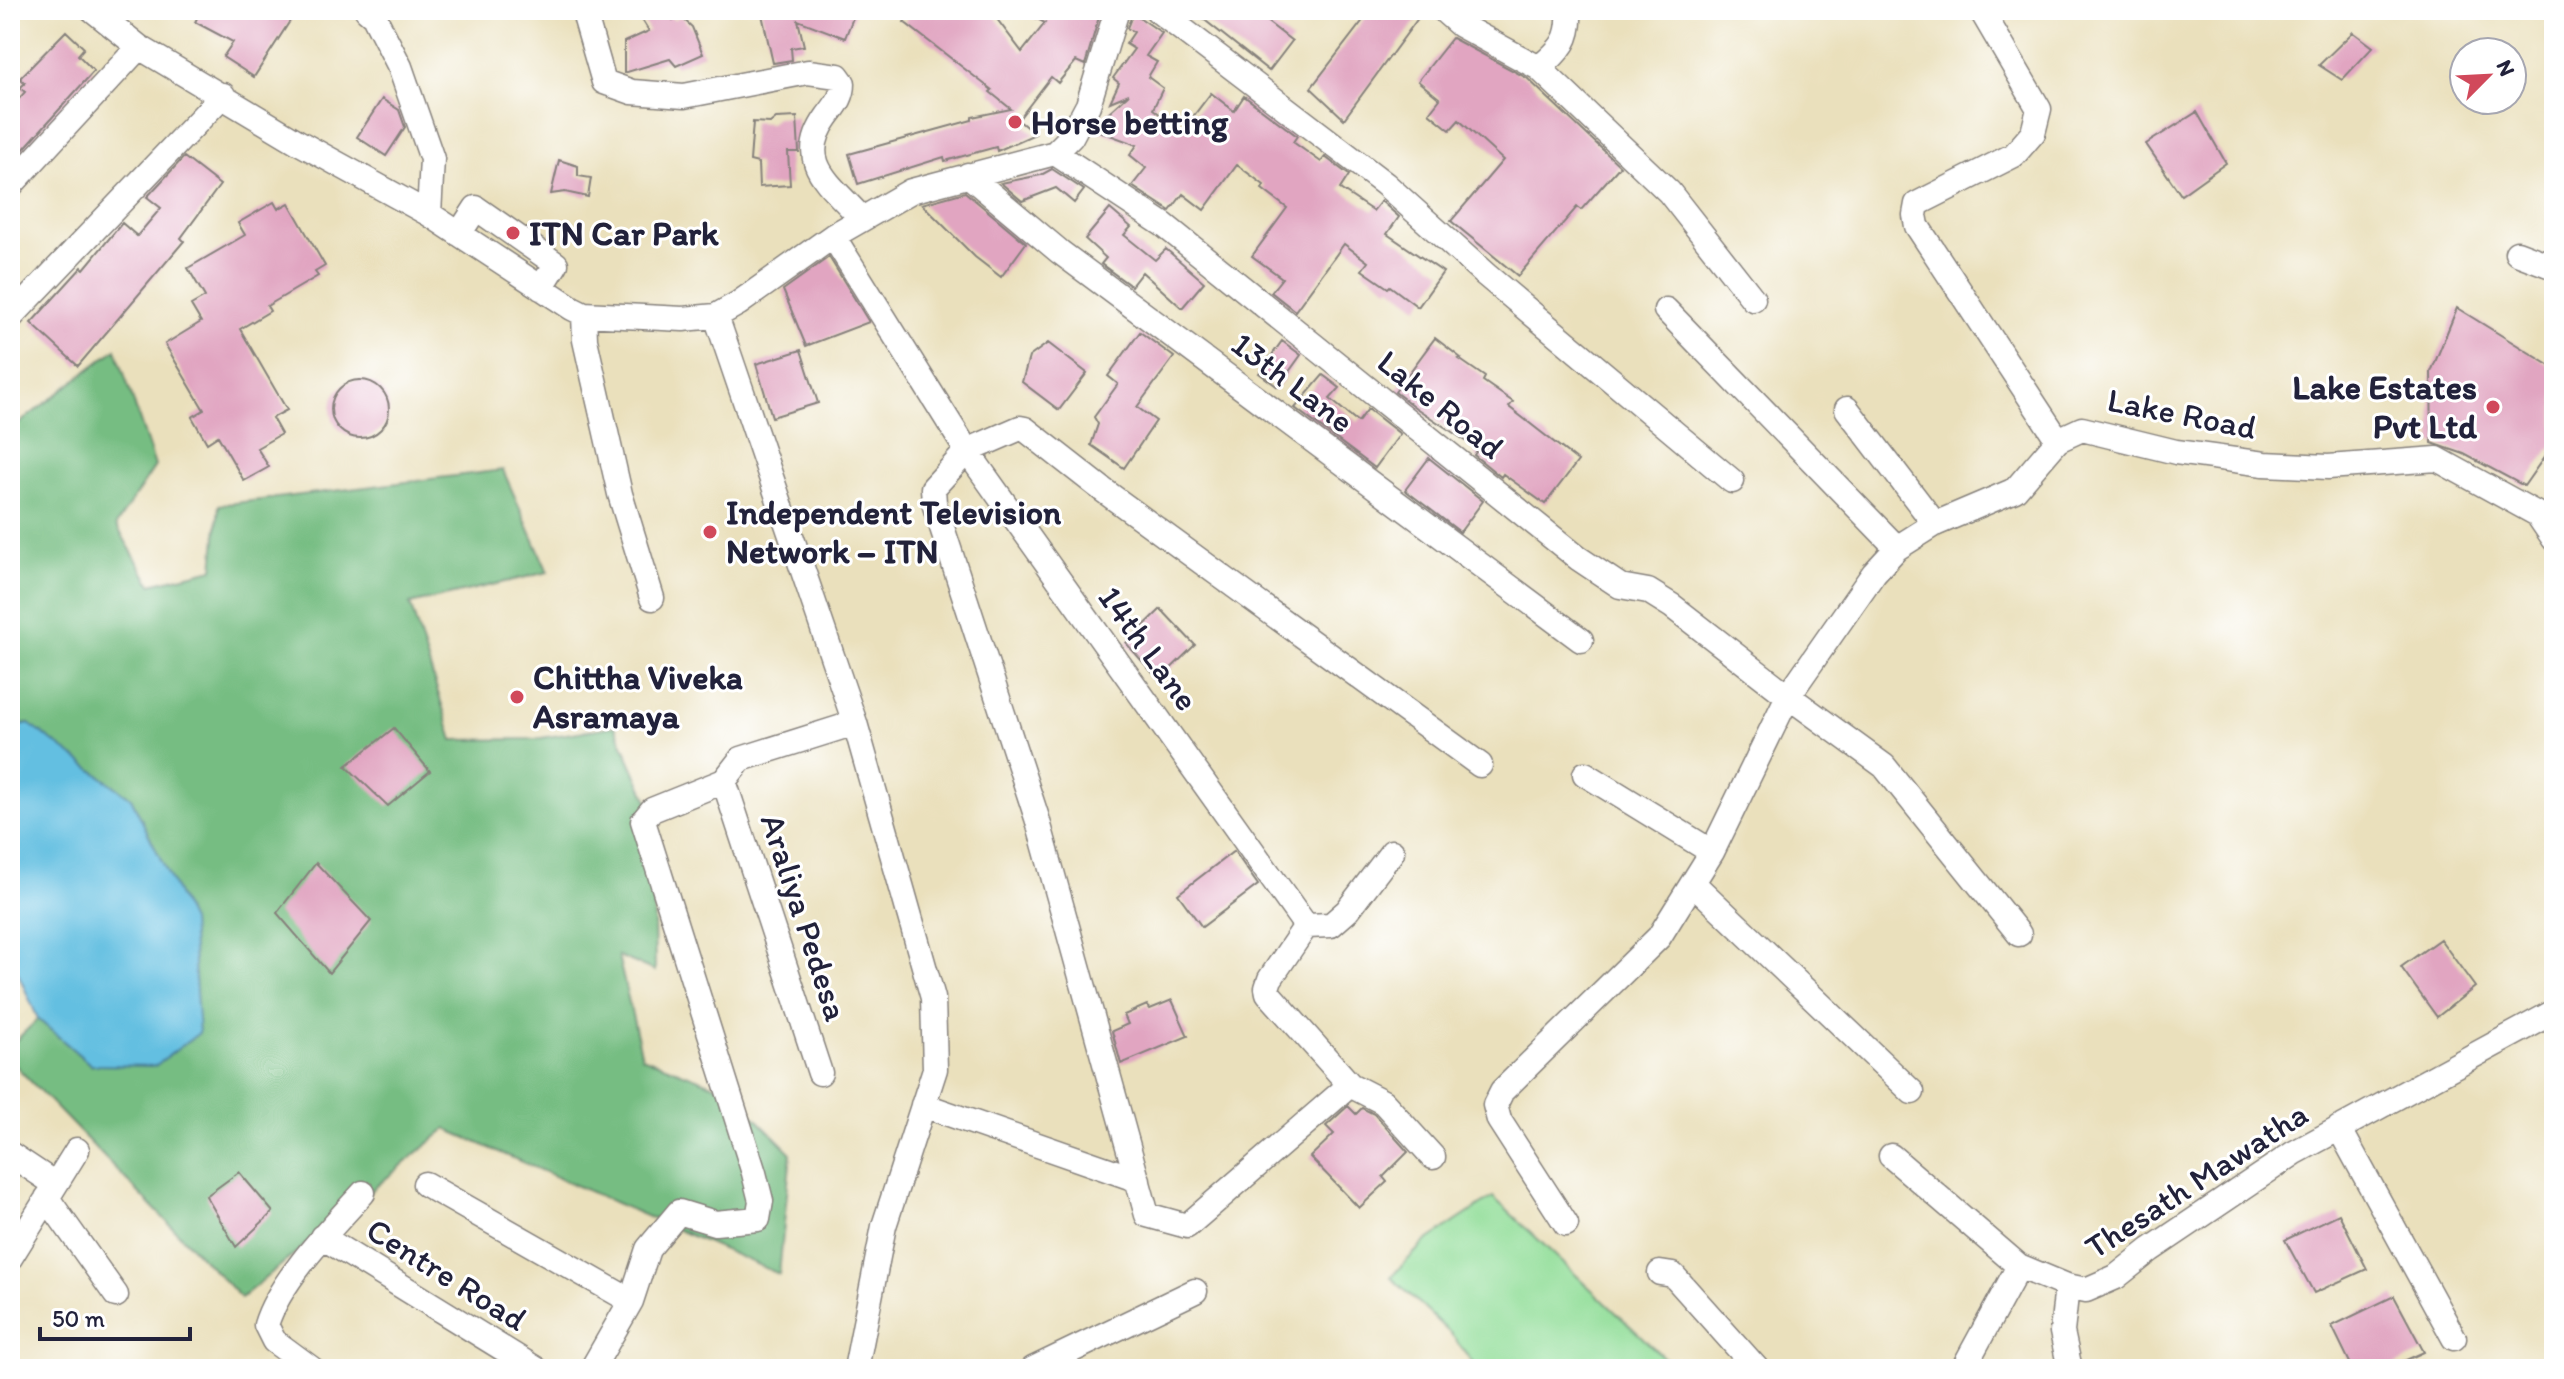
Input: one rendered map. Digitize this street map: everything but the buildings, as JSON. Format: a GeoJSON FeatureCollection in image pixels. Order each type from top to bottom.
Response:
{"type":"FeatureCollection","features":[{"type":"Feature","properties":{"kind":"street"},"geometry":{"type":"LineString","coordinates":[[367,10],[374,16],[400,67],[432,159],[429,214]]}},
{"type":"Feature","properties":{"kind":"street"},"geometry":{"type":"LineString","coordinates":[[588,10],[585,16],[604,82],[632,92],[684,96],[808,72],[838,76],[843,83],[842,97],[816,132],[812,153],[819,171],[861,218]]}},
{"type":"Feature","properties":{"kind":"street"},"geometry":{"type":"LineString","coordinates":[[99,12],[139,47],[298,142],[429,214],[584,314],[683,319],[716,316],[861,218],[911,191],[1055,153],[1071,137],[1088,105],[1117,10]]}},
{"type":"Feature","properties":{"kind":"street"},"geometry":{"type":"LineString","coordinates":[[1157,10],[1385,184],[1486,275],[1732,481]]}},
{"type":"Feature","properties":{"kind":"street"},"geometry":{"type":"LineString","coordinates":[[1443,10],[1460,25],[1539,68],[1669,192],[1753,299]]}},
{"type":"Feature","properties":{"kind":"street"},"geometry":{"type":"LineString","coordinates":[[1539,68],[1567,39],[1569,10]]}},
{"type":"Feature","properties":{"kind":"street"},"geometry":{"type":"LineString","coordinates":[[1566,1224],[1499,1120],[1495,1105],[1508,1084],[1659,937],[1712,852],[1788,696],[1874,573],[1897,548],[1935,524],[2015,490],[2058,440],[1917,226],[1915,215],[1917,204],[2014,155],[2033,133],[2039,109],[1981,10]]}},
{"type":"Feature","properties":{"kind":"street"},"geometry":{"type":"LineString","coordinates":[[10,186],[139,47]]}},
{"type":"Feature","properties":{"kind":"street"},"geometry":{"type":"LineString","coordinates":[[10,318],[223,95]]}},
{"type":"Feature","properties":{"kind":"street","name":"Lake Road"},"geometry":{"type":"LineString","coordinates":[[1055,153],[1164,225],[1578,558],[1620,586],[1648,591],[1672,606],[1884,766],[2019,934]]}},
{"type":"Feature","properties":{"kind":"street","name":"13th Lane"},"geometry":{"type":"LineString","coordinates":[[968,175],[1060,252],[1581,640]]}},
{"type":"Feature","properties":{"kind":"street","name":"14th Lane"},"geometry":{"type":"LineString","coordinates":[[833,236],[967,451],[1306,926]]}},
{"type":"Feature","properties":{"kind":"street"},"geometry":{"type":"LineString","coordinates":[[2517,253],[2554,267]]}},
{"type":"Feature","properties":{"kind":"street"},"geometry":{"type":"LineString","coordinates":[[1666,310],[1897,548]]}},
{"type":"Feature","properties":{"kind":"street"},"geometry":{"type":"LineString","coordinates":[[584,314],[585,340],[620,494],[652,598]]}},
{"type":"Feature","properties":{"kind":"street"},"geometry":{"type":"LineString","coordinates":[[716,316],[855,723],[933,998],[935,1069],[884,1226],[856,1369]]}},
{"type":"Feature","properties":{"kind":"street"},"geometry":{"type":"LineString","coordinates":[[1847,409],[1935,524]]}},
{"type":"Feature","properties":{"kind":"street"},"geometry":{"type":"LineString","coordinates":[[1350,1085],[1187,1226],[1147,1215],[1037,818],[934,503],[933,488],[967,451],[1020,428],[1025,429],[1103,490],[1480,765]]}},
{"type":"Feature","properties":{"kind":"street","name":"Lake Road"},"geometry":{"type":"LineString","coordinates":[[2058,440],[2082,429],[2176,452],[2264,464],[2328,467],[2437,459],[2537,514],[2554,539]]}},
{"type":"Feature","properties":{"kind":"street","name":"Araliya Pedesa"},"geometry":{"type":"LineString","coordinates":[[631,1301],[648,1249],[679,1212],[715,1223],[758,1219],[761,1201],[643,821],[652,810],[724,781],[741,759],[855,723]]}},
{"type":"Feature","properties":{"kind":"street"},"geometry":{"type":"LineString","coordinates":[[1585,774],[1712,852]]}},
{"type":"Feature","properties":{"kind":"street","name":"Araliya Pedesa"},"geometry":{"type":"LineString","coordinates":[[724,781],[820,1073]]}},
{"type":"Feature","properties":{"kind":"street"},"geometry":{"type":"LineString","coordinates":[[1392,852],[1347,911],[1331,925],[1306,926],[1267,988],[1268,993],[1350,1085],[1383,1102],[1433,1157]]}},
{"type":"Feature","properties":{"kind":"street"},"geometry":{"type":"LineString","coordinates":[[1694,884],[1912,1092]]}},
{"type":"Feature","properties":{"kind":"street","name":"Thesath Mawatha"},"geometry":{"type":"LineString","coordinates":[[1891,1156],[2019,1266],[2067,1286],[2086,1290],[2116,1277],[2150,1250],[2294,1153],[2554,1012]]}},
{"type":"Feature","properties":{"kind":"street"},"geometry":{"type":"LineString","coordinates":[[923,1105],[1138,1180]]}},
{"type":"Feature","properties":{"kind":"street"},"geometry":{"type":"LineString","coordinates":[[2339,1128],[2454,1338]]}},
{"type":"Feature","properties":{"kind":"street"},"geometry":{"type":"LineString","coordinates":[[10,1258],[77,1150]]}},
{"type":"Feature","properties":{"kind":"street"},"geometry":{"type":"LineString","coordinates":[[10,1154],[51,1191],[116,1295]]}},
{"type":"Feature","properties":{"kind":"street"},"geometry":{"type":"LineString","coordinates":[[425,1184],[631,1301],[592,1369]]}},
{"type":"Feature","properties":{"kind":"street"},"geometry":{"type":"LineString","coordinates":[[312,1369],[274,1341],[266,1325],[272,1307],[322,1237],[363,1193]]}},
{"type":"Feature","properties":{"kind":"street","name":"Centre Road"},"geometry":{"type":"LineString","coordinates":[[322,1237],[536,1369]]}},
{"type":"Feature","properties":{"kind":"street"},"geometry":{"type":"LineString","coordinates":[[1963,1369],[2019,1266]]}},
{"type":"Feature","properties":{"kind":"street"},"geometry":{"type":"LineString","coordinates":[[1660,1273],[1673,1275],[1757,1369]]}},
{"type":"Feature","properties":{"kind":"street"},"geometry":{"type":"LineString","coordinates":[[2067,1286],[2062,1332],[2070,1369]]}},
{"type":"Feature","properties":{"kind":"street"},"geometry":{"type":"LineString","coordinates":[[1033,1369],[1195,1291]]}},
{"type":"Feature","properties":{"kind":"green space"},"geometry":{"type":"Polygon","coordinates":[[[116,349],[155,466],[116,525],[151,584],[213,569],[219,505],[503,470],[548,572],[410,604],[453,740],[535,739],[615,726],[652,810],[655,971],[618,956],[642,1057],[728,1090],[791,1153],[779,1274],[446,1129],[241,1298],[10,1060],[10,1046],[38,1019],[91,1065],[29,724],[10,727],[10,426],[17,425],[116,349]]]}},
{"type":"Feature","properties":{"kind":"green space"},"geometry":{"type":"Polygon","coordinates":[[[1493,1197],[1676,1369],[1477,1369],[1452,1335],[1391,1277],[1425,1242],[1493,1197]]]}},
{"type":"Feature","properties":{"kind":"water"},"geometry":{"type":"Polygon","coordinates":[[[29,724],[131,798],[191,921],[199,1033],[155,1066],[91,1065],[38,1019],[10,955],[10,728],[29,724]]]}},
{"type":"Feature","properties":{"kind":"place","name":"Horse betting"},"geometry":{"type":"Point","coordinates":[1015,122]}},
{"type":"Feature","properties":{"kind":"place","name":"ITN Car Park"},"geometry":{"type":"Point","coordinates":[513,233]}},
{"type":"Feature","properties":{"kind":"place","name":"Lake Estates Pvt Ltd"},"geometry":{"type":"Point","coordinates":[2493,407]}},
{"type":"Feature","properties":{"kind":"place","name":"Independent Television Network – ITN"},"geometry":{"type":"Point","coordinates":[710,532]}},
{"type":"Feature","properties":{"kind":"place","name":"Chittha Viveka Asramaya"},"geometry":{"type":"Point","coordinates":[517,697]}}]}
